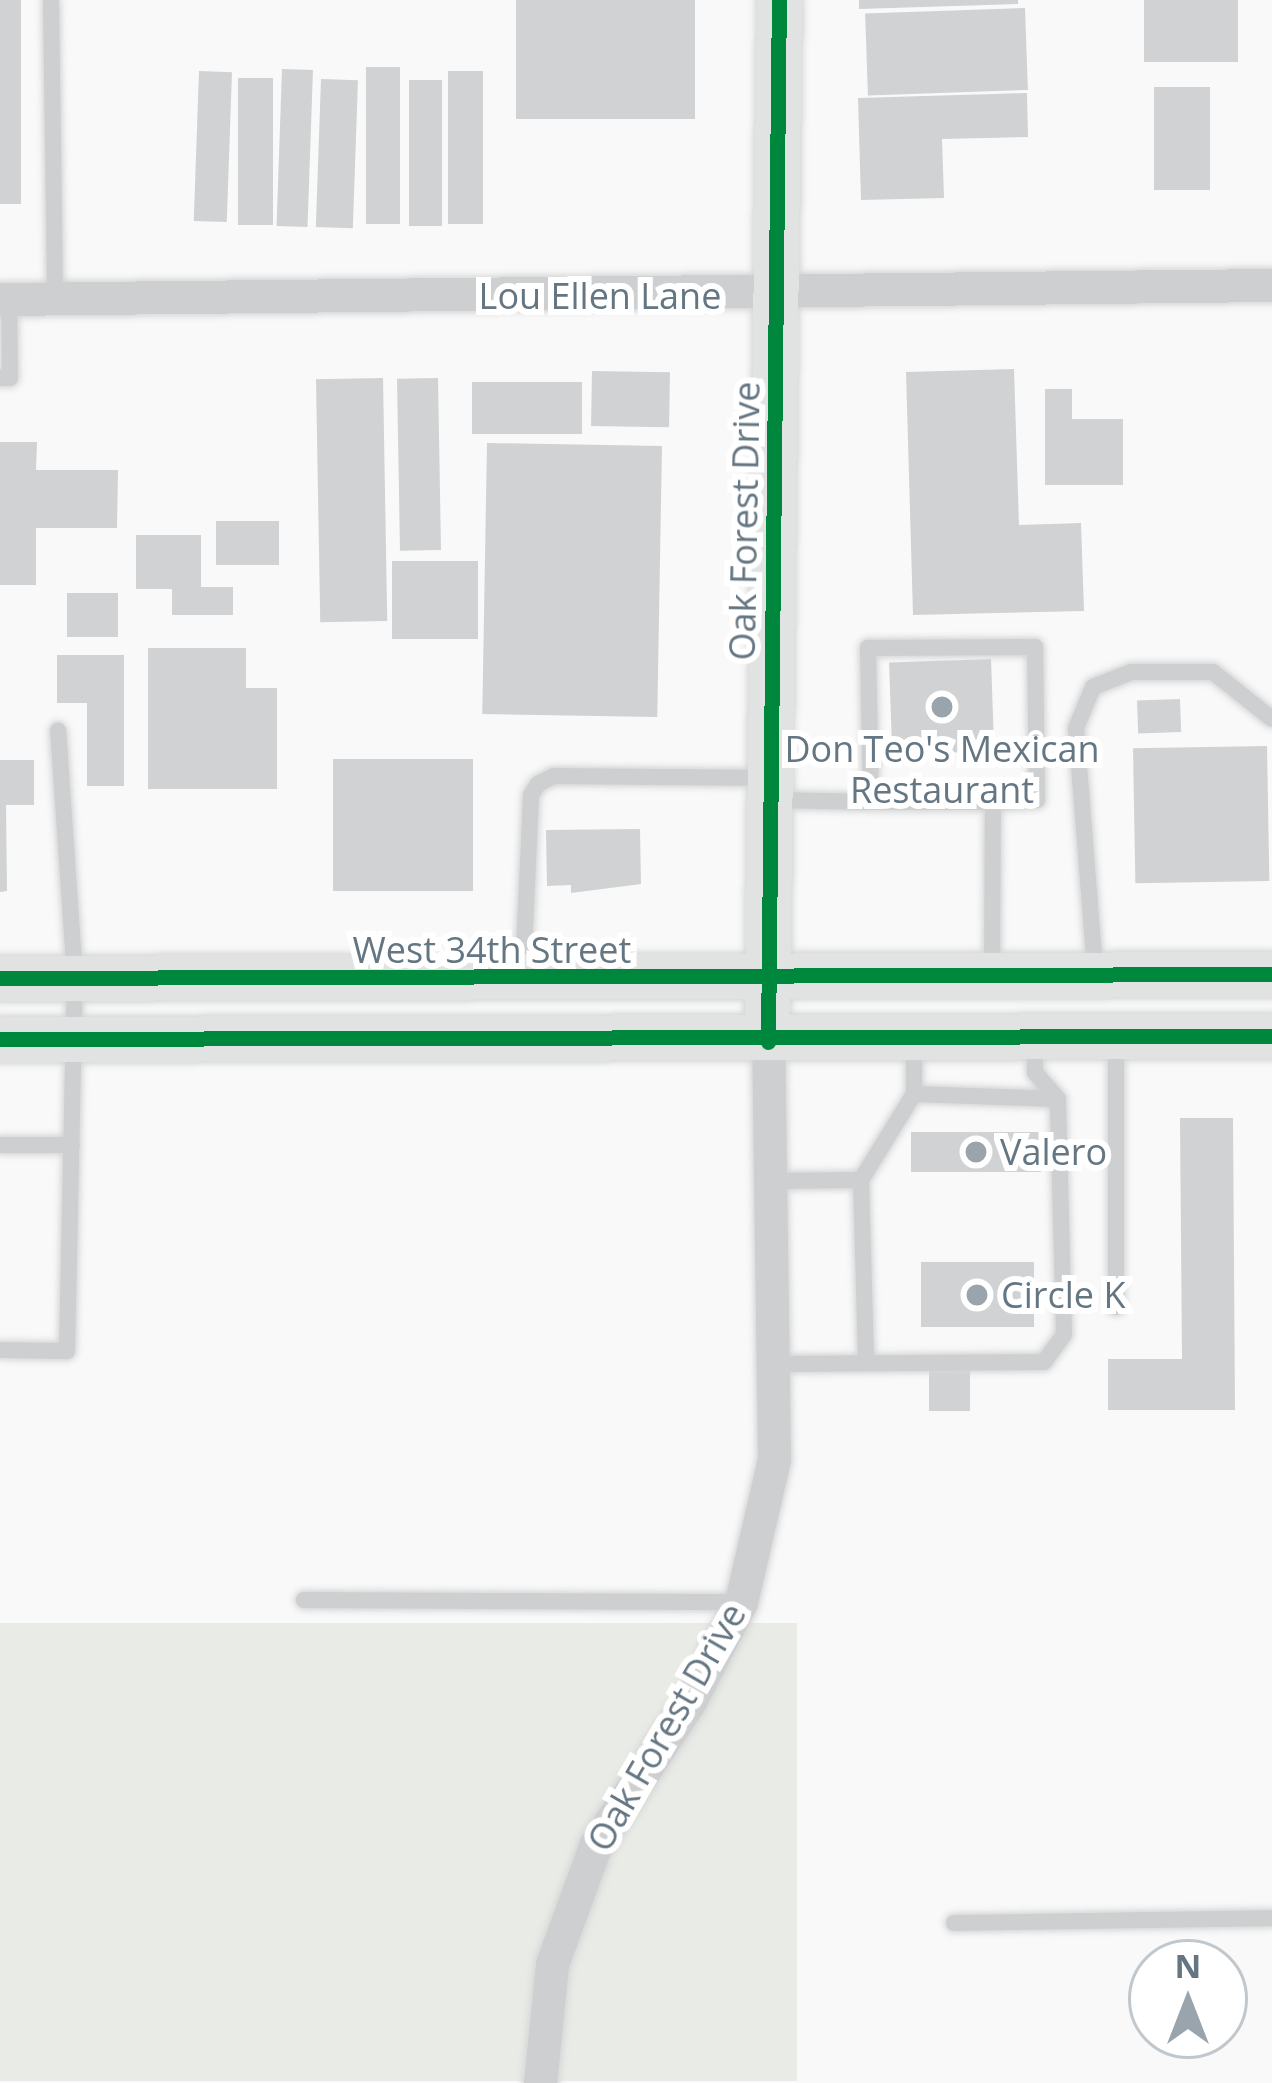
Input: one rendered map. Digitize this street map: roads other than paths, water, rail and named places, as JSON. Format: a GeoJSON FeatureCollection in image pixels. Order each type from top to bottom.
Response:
{"type":"FeatureCollection","features":[{"type":"Feature","properties":{"kind":"main road","name":"Oak Forest Drive"},"geometry":{"type":"LineString","coordinates":[[768,1042],[779,0]]}},
{"type":"Feature","properties":{"kind":"main road","name":"West 34th Street"},"geometry":{"type":"LineString","coordinates":[[0,978],[767,981],[1272,974]]}},
{"type":"Feature","properties":{"kind":"main road"},"geometry":{"type":"LineString","coordinates":[[0,1039],[768,1042],[1272,1036]]}},
{"type":"Feature","properties":{"kind":"street","name":"Lou Ellen Lane"},"geometry":{"type":"LineString","coordinates":[[4,299],[778,296],[1272,285]]}},
{"type":"Feature","properties":{"kind":"street","name":"Oak Forest Drive"},"geometry":{"type":"LineString","coordinates":[[540,2083],[552,1964],[596,1844],[690,1701],[741,1602],[774,1459],[768,1042]]}},
{"type":"Feature","properties":{"kind":"lane"},"geometry":{"type":"LineString","coordinates":[[50,2],[55,299]]}},
{"type":"Feature","properties":{"kind":"lane"},"geometry":{"type":"LineString","coordinates":[[0,378],[10,378],[4,299]]}},
{"type":"Feature","properties":{"kind":"lane"},"geometry":{"type":"LineString","coordinates":[[522,980],[531,795],[538,784],[554,776],[768,789],[871,802],[1037,800],[1035,647],[868,648],[871,802]]}},
{"type":"Feature","properties":{"kind":"lane"},"geometry":{"type":"LineString","coordinates":[[1095,976],[1076,728],[1093,687],[1131,672],[1213,672],[1272,719]]}},
{"type":"Feature","properties":{"kind":"lane"},"geometry":{"type":"LineString","coordinates":[[0,1350],[67,1351],[75,978],[58,731]]}},
{"type":"Feature","properties":{"kind":"lane"},"geometry":{"type":"LineString","coordinates":[[992,977],[993,802]]}},
{"type":"Feature","properties":{"kind":"lane"},"geometry":{"type":"LineString","coordinates":[[1116,1039],[1117,1307]]}},
{"type":"Feature","properties":{"kind":"lane"},"geometry":{"type":"LineString","coordinates":[[772,1364],[1044,1362],[1064,1334],[1058,1099],[1035,1073],[1035,1040]]}},
{"type":"Feature","properties":{"kind":"lane"},"geometry":{"type":"LineString","coordinates":[[866,1361],[861,1180],[914,1094],[914,1041]]}},
{"type":"Feature","properties":{"kind":"lane"},"geometry":{"type":"LineString","coordinates":[[914,1094],[1058,1099]]}},
{"type":"Feature","properties":{"kind":"lane"},"geometry":{"type":"LineString","coordinates":[[0,1145],[72,1145]]}},
{"type":"Feature","properties":{"kind":"lane"},"geometry":{"type":"LineString","coordinates":[[770,1181],[861,1180]]}},
{"type":"Feature","properties":{"kind":"lane"},"geometry":{"type":"LineString","coordinates":[[304,1600],[741,1602]]}},
{"type":"Feature","properties":{"kind":"lane"},"geometry":{"type":"LineString","coordinates":[[954,1923],[1272,1918]]}},
{"type":"Feature","properties":{"kind":"place","name":"Don Teo's Mexican Restaurant"},"geometry":{"type":"Point","coordinates":[942,707]}},
{"type":"Feature","properties":{"kind":"place","name":"Valero"},"geometry":{"type":"Point","coordinates":[976,1152]}},
{"type":"Feature","properties":{"kind":"place","name":"Circle K"},"geometry":{"type":"Point","coordinates":[977,1295]}}]}
